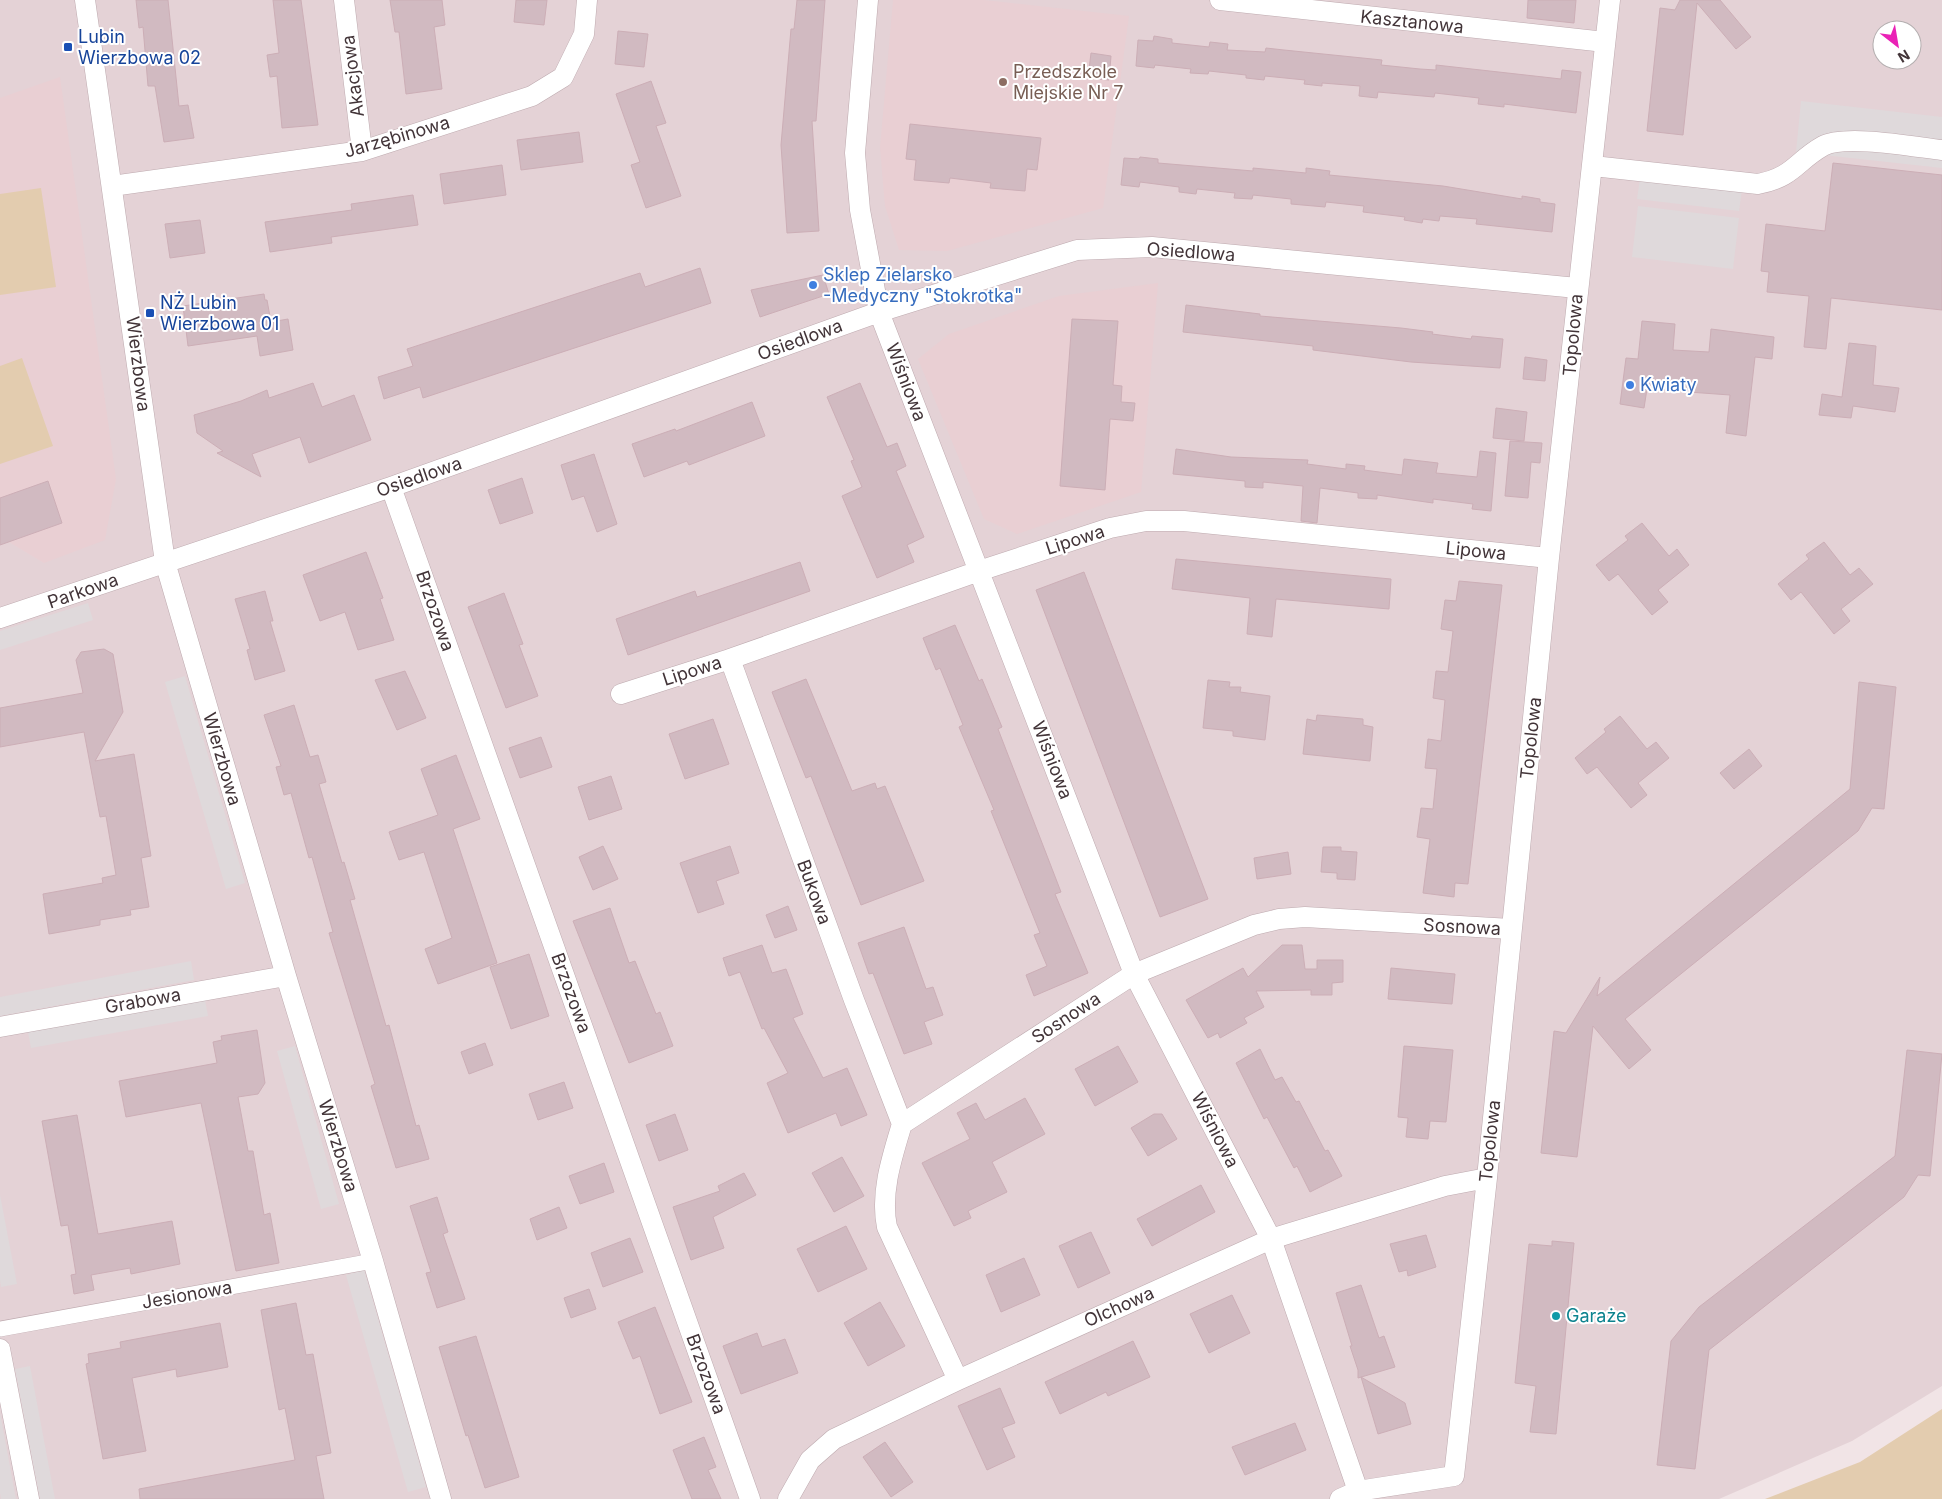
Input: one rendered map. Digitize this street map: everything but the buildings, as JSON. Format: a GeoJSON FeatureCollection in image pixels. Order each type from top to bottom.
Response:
{"type":"FeatureCollection","features":[{"type":"Feature","properties":{"kind":"street","name":"Wierzbowa"},"geometry":{"type":"LineString","coordinates":[[85,0],[165,562],[286,976],[373,1261],[441,1499]]}},
{"type":"Feature","properties":{"kind":"street","name":"Akacjowa"},"geometry":{"type":"LineString","coordinates":[[344,0],[362,151]]}},
{"type":"Feature","properties":{"kind":"street","name":"Jarzębinowa"},"geometry":{"type":"LineString","coordinates":[[112,186],[362,151],[532,96],[563,77],[584,34],[587,0]]}},
{"type":"Feature","properties":{"kind":"street","name":"Wiśniowa"},"geometry":{"type":"LineString","coordinates":[[868,0],[855,152],[860,210],[879,312],[1134,974],[1271,1238],[1349,1495]]}},
{"type":"Feature","properties":{"kind":"street","name":"Kasztanowa"},"geometry":{"type":"LineString","coordinates":[[1220,0],[1351,8],[1605,42]]}},
{"type":"Feature","properties":{"kind":"street","name":"Topolowa"},"geometry":{"type":"LineString","coordinates":[[1349,1495],[1454,1476],[1487,1178],[1577,288],[1593,166],[1610,0]]}},
{"type":"Feature","properties":{"kind":"street"},"geometry":{"type":"LineString","coordinates":[[1593,166],[1758,184],[1775,181],[1792,171],[1824,146],[1842,140],[1942,150]]}},
{"type":"Feature","properties":{"kind":"street","name":"Osiedlowa"},"geometry":{"type":"LineString","coordinates":[[165,562],[391,487],[879,312],[1078,250],[1152,247],[1577,288]]}},
{"type":"Feature","properties":{"kind":"street","name":"Brzozowa"},"geometry":{"type":"LineString","coordinates":[[391,487],[750,1499]]}},
{"type":"Feature","properties":{"kind":"street","name":"Lipowa"},"geometry":{"type":"LineString","coordinates":[[621,694],[730,659],[979,571],[1110,528],[1146,521],[1184,521],[1549,558]]}},
{"type":"Feature","properties":{"kind":"street","name":"Parkowa"},"geometry":{"type":"LineString","coordinates":[[0,618],[165,562]]}},
{"type":"Feature","properties":{"kind":"street","name":"Bukowa"},"geometry":{"type":"LineString","coordinates":[[730,659],[854,1000],[902,1124]]}},
{"type":"Feature","properties":{"kind":"street","name":"Sosnowa"},"geometry":{"type":"LineString","coordinates":[[902,1124],[1134,974],[1254,925],[1279,919],[1305,917],[1511,930]]}},
{"type":"Feature","properties":{"kind":"street","name":"Grabowa"},"geometry":{"type":"LineString","coordinates":[[0,1026],[286,976]]}},
{"type":"Feature","properties":{"kind":"street"},"geometry":{"type":"LineString","coordinates":[[902,1124],[886,1190],[884,1212],[887,1227],[958,1380]]}},
{"type":"Feature","properties":{"kind":"street","name":"Olchowa"},"geometry":{"type":"LineString","coordinates":[[788,1499],[810,1460],[834,1438],[958,1380],[1271,1238],[1445,1186],[1487,1178]]}},
{"type":"Feature","properties":{"kind":"street","name":"Jesionowa"},"geometry":{"type":"LineString","coordinates":[[0,1329],[373,1261]]}},
{"type":"Feature","properties":{"kind":"street"},"geometry":{"type":"LineString","coordinates":[[0,1349],[29,1499]]}},
{"type":"Feature","properties":{"kind":"shaded area"},"geometry":{"type":"Polygon","coordinates":[[[0,0],[1942,0],[1942,1386],[1852,1441],[1719,1499],[0,1499],[0,0]]]}},
{"type":"Feature","properties":{"kind":"shaded area","name":"Przedszkole Miejskie Nr 7"},"geometry":{"type":"Polygon","coordinates":[[[893,0],[984,0],[1129,16],[1103,208],[947,251],[899,250],[885,206],[880,148],[893,0]]]}},
{"type":"Feature","properties":{"kind":"shaded area"},"geometry":{"type":"Polygon","coordinates":[[[60,77],[116,479],[105,540],[44,563],[9,542],[0,545],[0,98],[60,77]]]}},
{"type":"Feature","properties":{"kind":"shaded area"},"geometry":{"type":"Polygon","coordinates":[[[1801,101],[1942,117],[1942,168],[1796,152],[1801,101]]]}},
{"type":"Feature","properties":{"kind":"shaded area"},"geometry":{"type":"Polygon","coordinates":[[[1641,172],[1743,183],[1739,211],[1637,199],[1641,172]]]}},
{"type":"Feature","properties":{"kind":"shaded area"},"geometry":{"type":"Polygon","coordinates":[[[41,188],[56,287],[0,295],[0,194],[41,188]]]}},
{"type":"Feature","properties":{"kind":"shaded area"},"geometry":{"type":"Polygon","coordinates":[[[1638,206],[1739,218],[1733,269],[1632,257],[1638,206]]]}},
{"type":"Feature","properties":{"kind":"shaded area"},"geometry":{"type":"Polygon","coordinates":[[[1158,283],[1141,492],[1017,534],[984,519],[918,359],[949,334],[1059,296],[1158,283]]]}},
{"type":"Feature","properties":{"kind":"shaded area"},"geometry":{"type":"Polygon","coordinates":[[[22,358],[53,446],[0,464],[0,366],[22,358]]]}},
{"type":"Feature","properties":{"kind":"shaded area"},"geometry":{"type":"Polygon","coordinates":[[[88,603],[93,620],[0,650],[0,631],[88,603]]]}},
{"type":"Feature","properties":{"kind":"shaded area"},"geometry":{"type":"Polygon","coordinates":[[[185,676],[245,883],[226,889],[165,682],[185,676]]]}},
{"type":"Feature","properties":{"kind":"shaded area"},"geometry":{"type":"Polygon","coordinates":[[[191,961],[194,980],[0,1016],[0,997],[191,961]]]}},
{"type":"Feature","properties":{"kind":"shaded area"},"geometry":{"type":"Polygon","coordinates":[[[205,1000],[208,1016],[31,1048],[28,1032],[205,1000]]]}},
{"type":"Feature","properties":{"kind":"shaded area"},"geometry":{"type":"Polygon","coordinates":[[[295,1046],[339,1204],[321,1209],[277,1051],[295,1046]]]}},
{"type":"Feature","properties":{"kind":"shaded area"},"geometry":{"type":"Polygon","coordinates":[[[0,1195],[17,1284],[1,1287],[0,1280],[0,1195]]]}},
{"type":"Feature","properties":{"kind":"shaded area"},"geometry":{"type":"Polygon","coordinates":[[[364,1270],[426,1487],[408,1492],[346,1275],[364,1270]]]}},
{"type":"Feature","properties":{"kind":"shaded area"},"geometry":{"type":"Polygon","coordinates":[[[30,1366],[55,1499],[40,1499],[15,1369],[30,1366]]]}},
{"type":"Feature","properties":{"kind":"shaded area"},"geometry":{"type":"Polygon","coordinates":[[[1942,1409],[1942,1499],[1765,1499],[1860,1462],[1942,1409]]]}},
{"type":"Feature","properties":{"kind":"shaded area"},"geometry":{"type":"Polygon","coordinates":[[[0,1413],[16,1499],[1,1499],[0,1413]]]}},
{"type":"Feature","properties":{"kind":"place","name":"Lubin Wierzbowa 02"},"geometry":{"type":"Point","coordinates":[68,47]}},
{"type":"Feature","properties":{"kind":"place","name":"Przedszkole Miejskie Nr 7"},"geometry":{"type":"Point","coordinates":[1003,82]}},
{"type":"Feature","properties":{"kind":"place","name":"Sklep Zielarsko -Medyczny \"Stokrotka\""},"geometry":{"type":"Point","coordinates":[813,285]}},
{"type":"Feature","properties":{"kind":"place","name":"NŻ Lubin Wierzbowa 01"},"geometry":{"type":"Point","coordinates":[150,313]}},
{"type":"Feature","properties":{"kind":"place","name":"Kwiaty"},"geometry":{"type":"Point","coordinates":[1630,385]}},
{"type":"Feature","properties":{"kind":"place","name":"Garaże"},"geometry":{"type":"Point","coordinates":[1556,1316]}}]}
